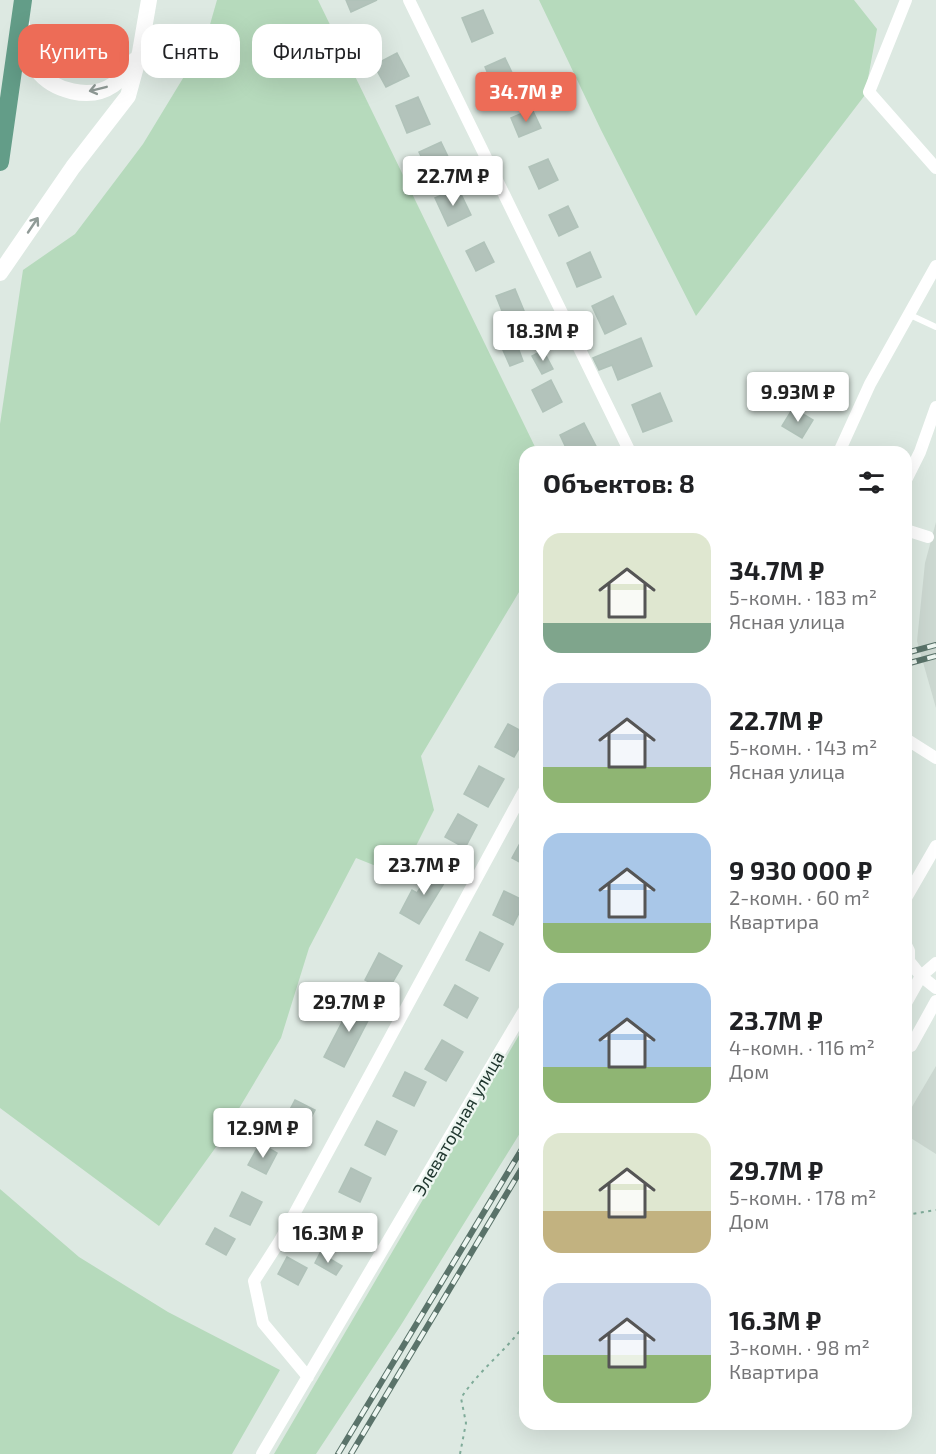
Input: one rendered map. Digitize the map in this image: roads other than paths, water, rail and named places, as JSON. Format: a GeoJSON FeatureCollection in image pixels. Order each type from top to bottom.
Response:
{"type":"FeatureCollection","features":[{"type":"Feature","properties":{"kind":"main road"},"geometry":{"type":"LineString","coordinates":[[0,162],[23,0]]}},
{"type":"Feature","properties":{"kind":"street"},"geometry":{"type":"LineString","coordinates":[[0,273],[73,167],[128,96],[140,52],[149,0]]}},
{"type":"Feature","properties":{"kind":"street"},"geometry":{"type":"LineString","coordinates":[[410,0],[627,446]]}},
{"type":"Feature","properties":{"kind":"street"},"geometry":{"type":"LineString","coordinates":[[906,0],[868,92],[936,168]]}},
{"type":"Feature","properties":{"kind":"street"},"geometry":{"type":"LineString","coordinates":[[20,19],[35,68],[45,78],[68,91],[87,92],[112,86],[126,72],[140,52]]}},
{"type":"Feature","properties":{"kind":"street"},"geometry":{"type":"LineString","coordinates":[[842,446],[870,384],[936,266]]}},
{"type":"Feature","properties":{"kind":"street"},"geometry":{"type":"LineString","coordinates":[[912,468],[936,407]]}},
{"type":"Feature","properties":{"kind":"street"},"geometry":{"type":"LineString","coordinates":[[912,532],[932,538]]}},
{"type":"Feature","properties":{"kind":"street"},"geometry":{"type":"LineString","coordinates":[[912,743],[936,758]]}},
{"type":"Feature","properties":{"kind":"street"},"geometry":{"type":"LineString","coordinates":[[308,1377],[263,1323],[254,1281],[284,1231],[519,800]]}},
{"type":"Feature","properties":{"kind":"street"},"geometry":{"type":"LineString","coordinates":[[912,879],[936,846]]}},
{"type":"Feature","properties":{"kind":"street"},"geometry":{"type":"LineString","coordinates":[[912,992],[921,976],[936,963]]}},
{"type":"Feature","properties":{"kind":"street"},"geometry":{"type":"LineString","coordinates":[[912,968],[936,988]]}},
{"type":"Feature","properties":{"kind":"street"},"geometry":{"type":"LineString","coordinates":[[912,1044],[936,1001]]}},
{"type":"Feature","properties":{"kind":"street","name":"Элеваторная улица"},"geometry":{"type":"LineString","coordinates":[[262,1454],[519,1019]]}},
{"type":"Feature","properties":{"kind":"lane"},"geometry":{"type":"LineString","coordinates":[[908,314],[936,327]]}},
{"type":"Feature","properties":{"kind":"railway"},"geometry":{"type":"LineString","coordinates":[[912,651],[936,645]]}},
{"type":"Feature","properties":{"kind":"railway"},"geometry":{"type":"LineString","coordinates":[[912,662],[936,656]]}},
{"type":"Feature","properties":{"kind":"railway"},"geometry":{"type":"LineString","coordinates":[[338,1454],[519,1154]]}},
{"type":"Feature","properties":{"kind":"railway"},"geometry":{"type":"LineString","coordinates":[[351,1454],[519,1173]]}}]}
